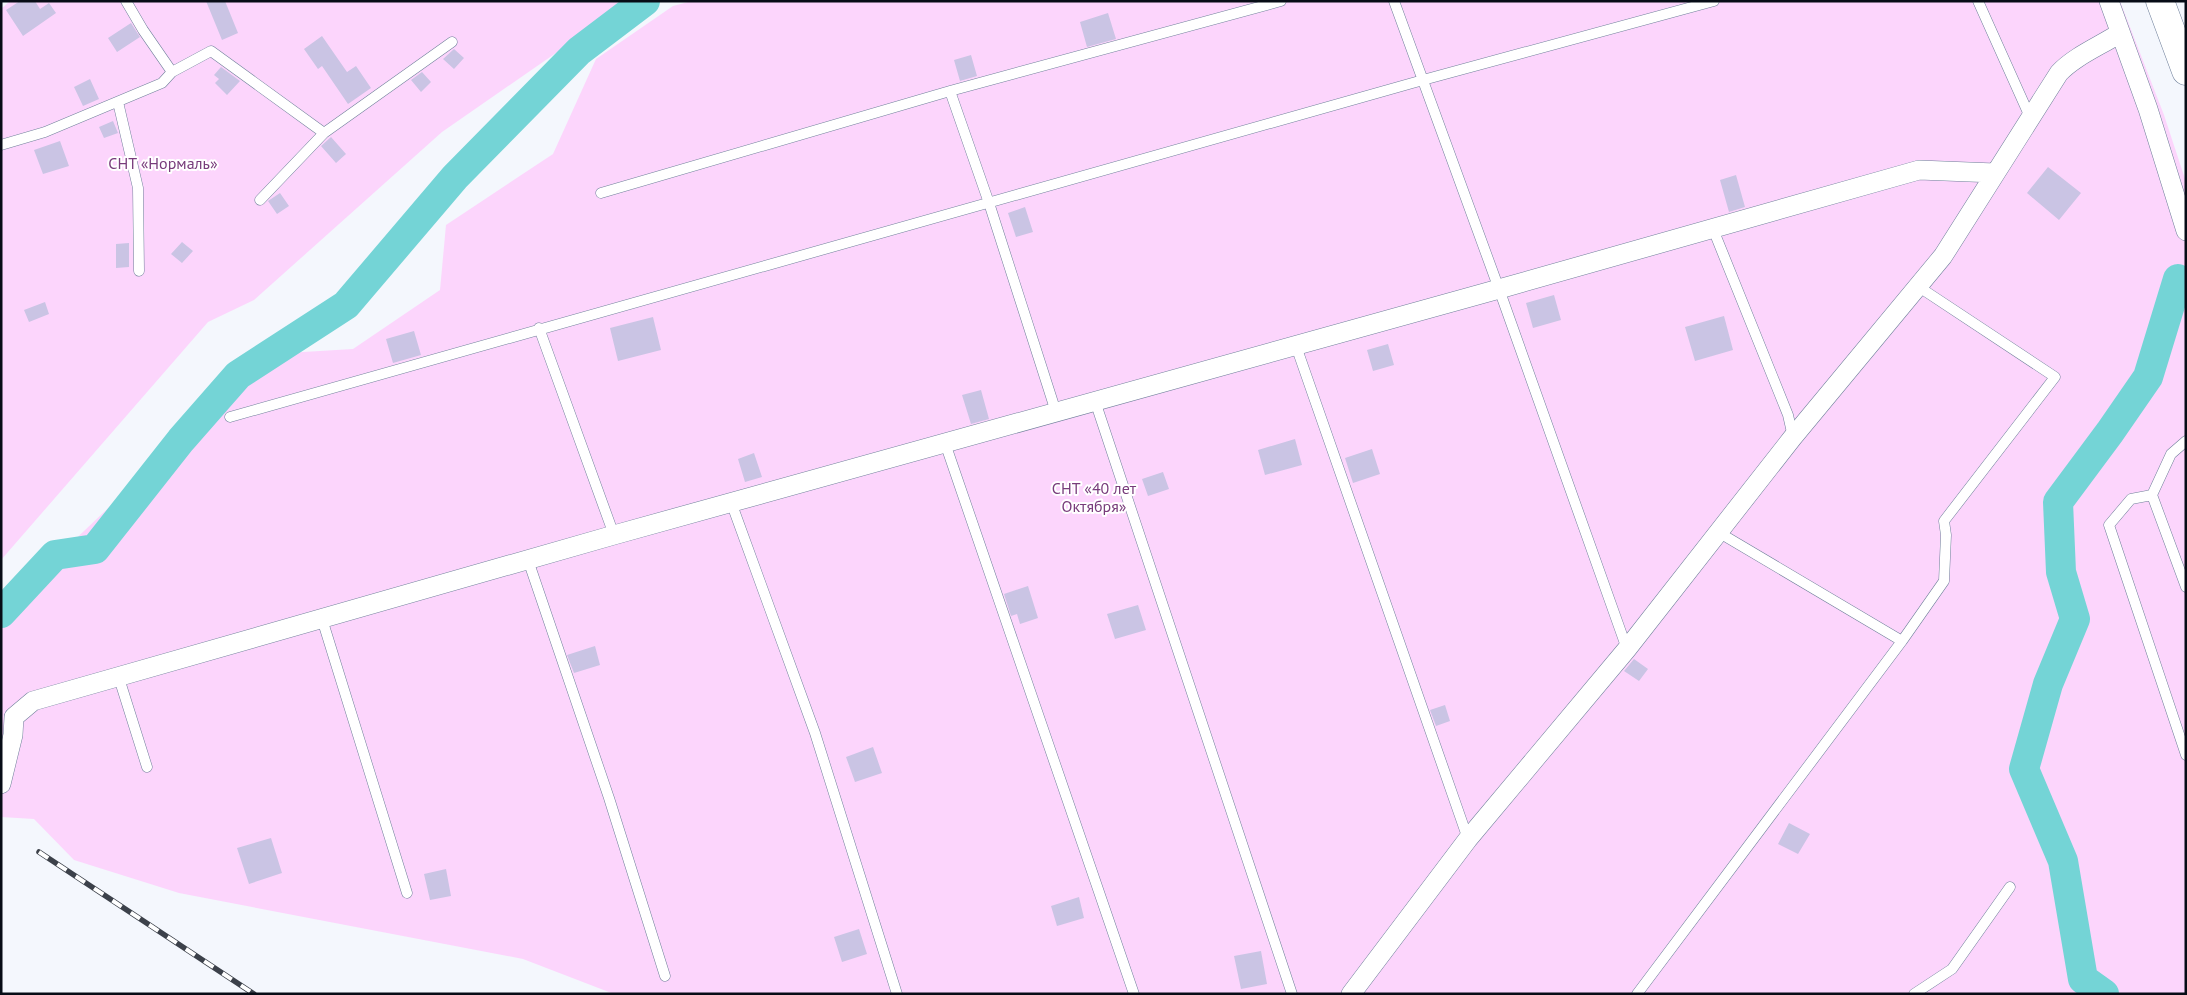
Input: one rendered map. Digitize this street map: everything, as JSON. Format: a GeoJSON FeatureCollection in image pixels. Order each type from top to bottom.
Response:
{"type":"FeatureCollection","features":[{"type":"Feature","properties":{"kind":"highway"},"geometry":{"type":"LineString","coordinates":[[2160,1],[2186,71]]}},
{"type":"Feature","properties":{"kind":"street"},"geometry":{"type":"LineString","coordinates":[[2109,1],[2148,109],[2186,231]]}},
{"type":"Feature","properties":{"kind":"street"},"geometry":{"type":"LineString","coordinates":[[1350,994],[1468,839],[1627,649],[1793,437],[1919,288],[1943,256],[1994,172],[2058,73],[2068,63],[2096,49],[2120,33]]}},
{"type":"Feature","properties":{"kind":"street"},"geometry":{"type":"LineString","coordinates":[[1,784],[13,735],[14,717],[33,701],[118,675],[322,619],[731,502],[1296,346],[1919,170],[1994,172]]}},
{"type":"Feature","properties":{"kind":"lane"},"geometry":{"type":"LineString","coordinates":[[126,1],[143,30],[172,72]]}},
{"type":"Feature","properties":{"kind":"lane"},"geometry":{"type":"LineString","coordinates":[[601,193],[950,91],[1281,1]]}},
{"type":"Feature","properties":{"kind":"lane"},"geometry":{"type":"LineString","coordinates":[[1394,1],[1627,649]]}},
{"type":"Feature","properties":{"kind":"lane"},"geometry":{"type":"LineString","coordinates":[[230,417],[539,328],[1423,80],[1714,1]]}},
{"type":"Feature","properties":{"kind":"lane"},"geometry":{"type":"LineString","coordinates":[[1978,1],[2030,117]]}},
{"type":"Feature","properties":{"kind":"lane"},"geometry":{"type":"LineString","coordinates":[[260,200],[324,133],[452,42]]}},
{"type":"Feature","properties":{"kind":"lane"},"geometry":{"type":"LineString","coordinates":[[1,145],[45,132],[162,83],[172,72],[212,51],[324,133]]}},
{"type":"Feature","properties":{"kind":"lane"},"geometry":{"type":"LineString","coordinates":[[950,91],[989,203],[1056,412]]}},
{"type":"Feature","properties":{"kind":"lane"},"geometry":{"type":"LineString","coordinates":[[118,102],[138,188],[139,271]]}},
{"type":"Feature","properties":{"kind":"lane"},"geometry":{"type":"LineString","coordinates":[[1713,229],[1788,415],[1793,437]]}},
{"type":"Feature","properties":{"kind":"lane"},"geometry":{"type":"LineString","coordinates":[[1637,994],[1902,641],[1944,581],[1946,535],[1944,521],[2055,377],[1919,288]]}},
{"type":"Feature","properties":{"kind":"lane"},"geometry":{"type":"LineString","coordinates":[[539,328],[614,535]]}},
{"type":"Feature","properties":{"kind":"lane"},"geometry":{"type":"LineString","coordinates":[[1296,346],[1468,839]]}},
{"type":"Feature","properties":{"kind":"lane"},"geometry":{"type":"LineString","coordinates":[[1095,401],[1292,994]]}},
{"type":"Feature","properties":{"kind":"lane"},"geometry":{"type":"LineString","coordinates":[[2186,442],[2171,454],[2152,495],[2186,587]]}},
{"type":"Feature","properties":{"kind":"lane"},"geometry":{"type":"LineString","coordinates":[[945,443],[1134,994]]}},
{"type":"Feature","properties":{"kind":"lane"},"geometry":{"type":"LineString","coordinates":[[2152,495],[2131,499],[2109,525],[2186,755]]}},
{"type":"Feature","properties":{"kind":"lane"},"geometry":{"type":"LineString","coordinates":[[731,502],[815,733],[897,994]]}},
{"type":"Feature","properties":{"kind":"lane"},"geometry":{"type":"LineString","coordinates":[[1718,532],[1902,641]]}},
{"type":"Feature","properties":{"kind":"lane"},"geometry":{"type":"LineString","coordinates":[[528,560],[609,798],[665,976]]}},
{"type":"Feature","properties":{"kind":"lane"},"geometry":{"type":"LineString","coordinates":[[322,619],[407,893]]}},
{"type":"Feature","properties":{"kind":"lane"},"geometry":{"type":"LineString","coordinates":[[118,675],[147,767]]}},
{"type":"Feature","properties":{"kind":"lane"},"geometry":{"type":"LineString","coordinates":[[1914,994],[1952,969],[2010,887]]}},
{"type":"Feature","properties":{"kind":"green space","name":"СНТ «Нормаль»"},"geometry":{"type":"Polygon","coordinates":[[[10,1],[631,1],[442,132],[254,300],[208,322],[1,560],[1,9],[10,1]]]}},
{"type":"Feature","properties":{"kind":"green space","name":"СНТ «40 лет Октября»"},"geometry":{"type":"Polygon","coordinates":[[[692,1],[2120,1],[2164,115],[2186,182],[2186,994],[614,994],[523,959],[179,893],[74,860],[34,819],[1,817],[1,610],[270,354],[353,349],[440,290],[446,225],[553,154],[596,59],[673,6],[692,1]]]}},
{"type":"Feature","properties":{"kind":"building"},"geometry":{"type":"Polygon","coordinates":[[[20,1],[35,1],[40,9],[49,3],[56,13],[23,36],[6,10],[20,1]]]}},
{"type":"Feature","properties":{"kind":"building"},"geometry":{"type":"Polygon","coordinates":[[[206,1],[225,1],[238,33],[222,40],[206,1]]]}},
{"type":"Feature","properties":{"kind":"building"},"geometry":{"type":"Polygon","coordinates":[[[1108,13],[1116,39],[1087,47],[1080,22],[1108,13]]]}},
{"type":"Feature","properties":{"kind":"building"},"geometry":{"type":"Polygon","coordinates":[[[131,23],[140,37],[117,52],[108,38],[131,23]]]}},
{"type":"Feature","properties":{"kind":"building"},"geometry":{"type":"Polygon","coordinates":[[[322,36],[347,72],[356,66],[371,88],[348,104],[322,66],[318,69],[304,49],[322,36]]]}},
{"type":"Feature","properties":{"kind":"building"},"geometry":{"type":"Polygon","coordinates":[[[454,49],[464,58],[454,69],[443,59],[454,49]]]}},
{"type":"Feature","properties":{"kind":"building"},"geometry":{"type":"Polygon","coordinates":[[[971,55],[977,76],[960,81],[954,60],[971,55]]]}},
{"type":"Feature","properties":{"kind":"building"},"geometry":{"type":"Polygon","coordinates":[[[221,67],[240,81],[227,95],[215,83],[219,79],[214,75],[221,67]]]}},
{"type":"Feature","properties":{"kind":"building"},"geometry":{"type":"Polygon","coordinates":[[[422,72],[431,82],[421,92],[411,80],[422,72]]]}},
{"type":"Feature","properties":{"kind":"building"},"geometry":{"type":"Polygon","coordinates":[[[90,79],[99,99],[83,106],[74,87],[90,79]]]}},
{"type":"Feature","properties":{"kind":"building"},"geometry":{"type":"Polygon","coordinates":[[[113,121],[118,133],[104,138],[99,127],[113,121]]]}},
{"type":"Feature","properties":{"kind":"building"},"geometry":{"type":"Polygon","coordinates":[[[331,137],[346,154],[336,163],[321,146],[331,137]]]}},
{"type":"Feature","properties":{"kind":"building"},"geometry":{"type":"Polygon","coordinates":[[[60,141],[69,166],[43,174],[34,150],[60,141]]]}},
{"type":"Feature","properties":{"kind":"building"},"geometry":{"type":"Polygon","coordinates":[[[2048,167],[2081,193],[2059,220],[2027,193],[2048,167]]]}},
{"type":"Feature","properties":{"kind":"building"},"geometry":{"type":"Polygon","coordinates":[[[1736,175],[1745,207],[1729,212],[1720,180],[1736,175]]]}},
{"type":"Feature","properties":{"kind":"building"},"geometry":{"type":"Polygon","coordinates":[[[280,193],[289,206],[277,214],[268,201],[280,193]]]}},
{"type":"Feature","properties":{"kind":"building"},"geometry":{"type":"Polygon","coordinates":[[[1025,207],[1033,232],[1016,237],[1008,213],[1025,207]]]}},
{"type":"Feature","properties":{"kind":"building"},"geometry":{"type":"Polygon","coordinates":[[[182,242],[193,251],[182,263],[171,254],[182,242]]]}},
{"type":"Feature","properties":{"kind":"building"},"geometry":{"type":"Polygon","coordinates":[[[129,243],[129,267],[116,268],[116,244],[129,243]]]}},
{"type":"Feature","properties":{"kind":"building"},"geometry":{"type":"Polygon","coordinates":[[[1554,295],[1561,320],[1533,328],[1526,303],[1554,295]]]}},
{"type":"Feature","properties":{"kind":"building"},"geometry":{"type":"Polygon","coordinates":[[[45,302],[49,314],[29,322],[24,310],[45,302]]]}},
{"type":"Feature","properties":{"kind":"building"},"geometry":{"type":"Polygon","coordinates":[[[1724,316],[1733,350],[1695,361],[1685,327],[1724,316]]]}},
{"type":"Feature","properties":{"kind":"building"},"geometry":{"type":"Polygon","coordinates":[[[653,317],[661,350],[618,361],[610,328],[653,317]]]}},
{"type":"Feature","properties":{"kind":"building"},"geometry":{"type":"Polygon","coordinates":[[[414,331],[421,355],[393,363],[386,339],[414,331]]]}},
{"type":"Feature","properties":{"kind":"building"},"geometry":{"type":"Polygon","coordinates":[[[1388,344],[1394,365],[1373,371],[1367,350],[1388,344]]]}},
{"type":"Feature","properties":{"kind":"building"},"geometry":{"type":"Polygon","coordinates":[[[981,390],[989,419],[971,424],[962,395],[981,390]]]}},
{"type":"Feature","properties":{"kind":"building"},"geometry":{"type":"Polygon","coordinates":[[[1295,439],[1302,465],[1265,475],[1258,450],[1295,439]]]}},
{"type":"Feature","properties":{"kind":"building"},"geometry":{"type":"Polygon","coordinates":[[[1372,449],[1380,474],[1353,483],[1345,458],[1372,449]]]}},
{"type":"Feature","properties":{"kind":"building"},"geometry":{"type":"Polygon","coordinates":[[[754,453],[762,477],[745,482],[738,459],[754,453]]]}},
{"type":"Feature","properties":{"kind":"building"},"geometry":{"type":"Polygon","coordinates":[[[1163,472],[1169,489],[1148,496],[1142,479],[1163,472]]]}},
{"type":"Feature","properties":{"kind":"building"},"geometry":{"type":"Polygon","coordinates":[[[1028,586],[1038,618],[1020,624],[1017,614],[1011,616],[1004,594],[1028,586]]]}},
{"type":"Feature","properties":{"kind":"building"},"geometry":{"type":"Polygon","coordinates":[[[1138,605],[1146,630],[1115,639],[1107,614],[1138,605]]]}},
{"type":"Feature","properties":{"kind":"building"},"geometry":{"type":"Polygon","coordinates":[[[595,646],[600,665],[574,673],[567,655],[595,646]]]}},
{"type":"Feature","properties":{"kind":"building"},"geometry":{"type":"Polygon","coordinates":[[[1634,659],[1648,669],[1639,681],[1624,671],[1634,659]]]}},
{"type":"Feature","properties":{"kind":"building"},"geometry":{"type":"Polygon","coordinates":[[[1445,705],[1450,721],[1436,726],[1430,710],[1445,705]]]}},
{"type":"Feature","properties":{"kind":"building"},"geometry":{"type":"Polygon","coordinates":[[[873,747],[882,773],[855,782],[846,757],[873,747]]]}},
{"type":"Feature","properties":{"kind":"building"},"geometry":{"type":"Polygon","coordinates":[[[1789,823],[1810,834],[1798,854],[1778,844],[1789,823]]]}},
{"type":"Feature","properties":{"kind":"building"},"geometry":{"type":"Polygon","coordinates":[[[271,838],[282,873],[249,884],[237,848],[271,838]]]}},
{"type":"Feature","properties":{"kind":"building"},"geometry":{"type":"Polygon","coordinates":[[[446,869],[451,896],[430,900],[424,874],[446,869]]]}},
{"type":"Feature","properties":{"kind":"building"},"geometry":{"type":"Polygon","coordinates":[[[1079,897],[1084,918],[1057,926],[1051,906],[1079,897]]]}},
{"type":"Feature","properties":{"kind":"building"},"geometry":{"type":"Polygon","coordinates":[[[859,929],[867,954],[842,962],[834,937],[859,929]]]}},
{"type":"Feature","properties":{"kind":"building"},"geometry":{"type":"Polygon","coordinates":[[[1261,951],[1267,984],[1241,989],[1234,956],[1261,951]]]}},
{"type":"Feature","properties":{"kind":"waterway"},"geometry":{"type":"LineString","coordinates":[[1,613],[55,555],[95,549],[181,440],[238,375],[346,305],[455,177],[579,51],[645,1]]}},
{"type":"Feature","properties":{"kind":"waterway"},"geometry":{"type":"LineString","coordinates":[[2104,994],[2083,979],[2063,861],[2024,769],[2048,684],[2075,619],[2061,572],[2058,502],[2148,377],[2178,279]]}},
{"type":"Feature","properties":{"kind":"railway"},"geometry":{"type":"LineString","coordinates":[[39,852],[254,994]]}}]}
